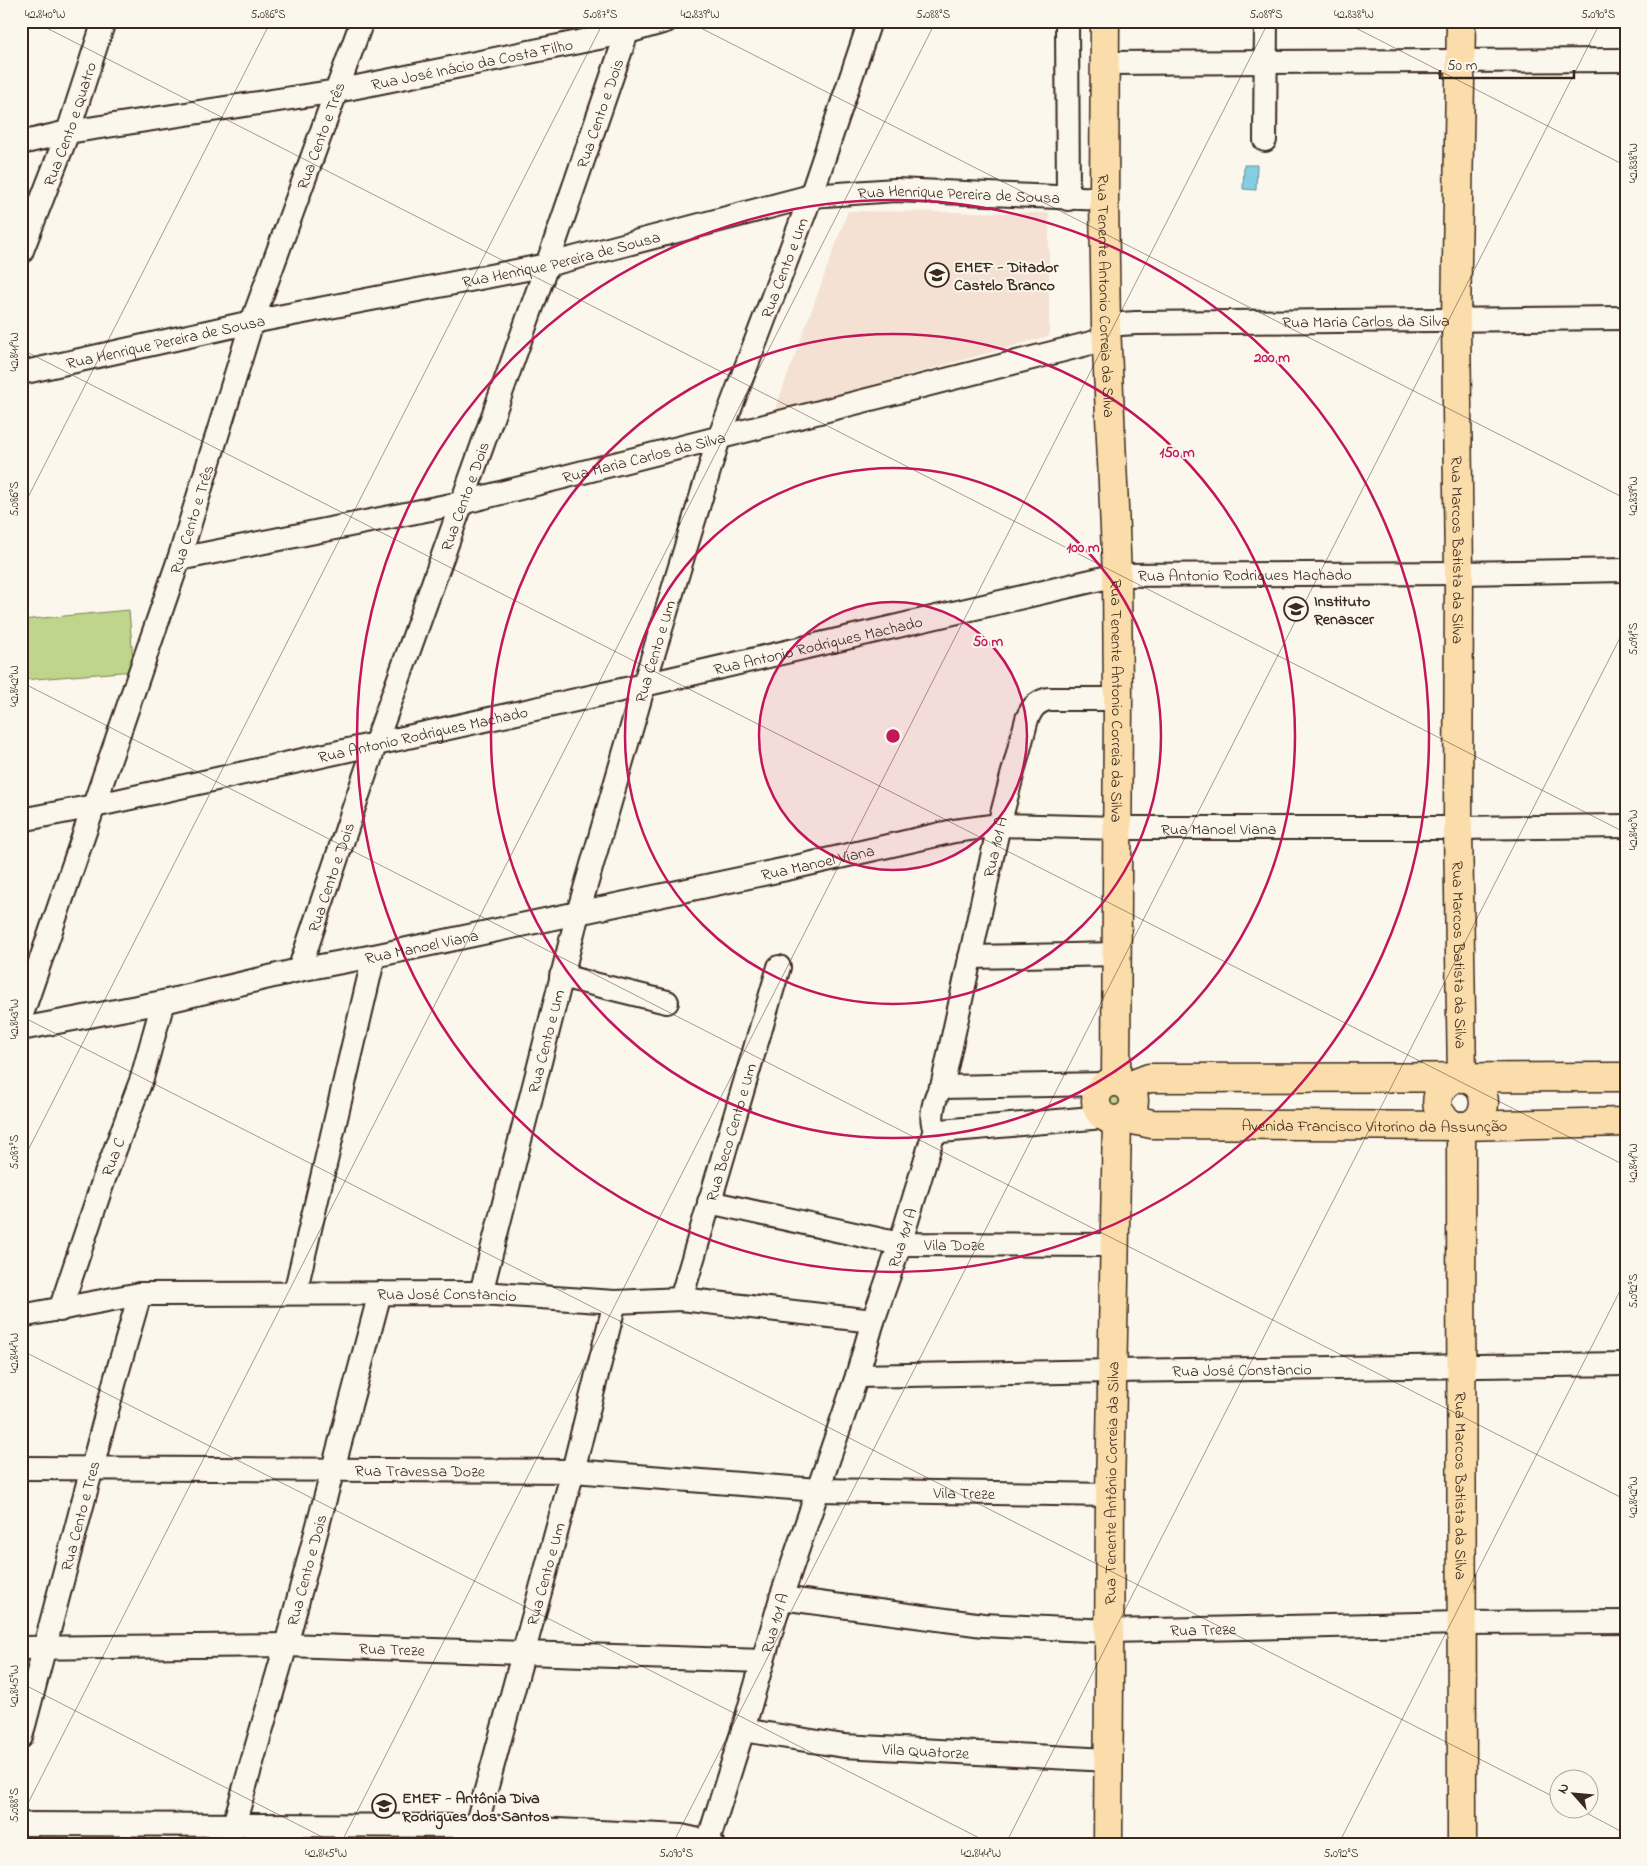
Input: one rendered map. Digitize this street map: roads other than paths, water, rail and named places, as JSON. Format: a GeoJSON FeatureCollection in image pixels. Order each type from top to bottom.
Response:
{"type":"FeatureCollection","features":[{"type":"Feature","properties":{"kind":"main road","name":"Rua Tenente Antonio Correia da Silva"},"geometry":{"type":"LineString","coordinates":[[1105,21],[1104,199],[1107,332],[1117,575],[1119,828],[1116,1084],[1134,1097],[1132,1110],[1115,1118]]}},
{"type":"Feature","properties":{"kind":"main road","name":"Rua Marcos Batista da Silva"},"geometry":{"type":"LineString","coordinates":[[1461,21],[1456,320],[1459,573],[1458,828],[1462,1078]]}},
{"type":"Feature","properties":{"kind":"main road"},"geometry":{"type":"LineString","coordinates":[[1116,1084],[1149,1078],[1626,1077]]}},
{"type":"Feature","properties":{"kind":"main road"},"geometry":{"type":"LineString","coordinates":[[1462,1078],[1482,1090],[1485,1102],[1482,1114],[1461,1126],[1442,1117],[1438,1110],[1437,1102],[1442,1086],[1462,1078]]}},
{"type":"Feature","properties":{"kind":"main road","name":"Avenida Francisco Vitorino da Assunção"},"geometry":{"type":"LineString","coordinates":[[1115,1118],[1152,1124],[1461,1126],[1626,1122]]}},
{"type":"Feature","properties":{"kind":"main road","name":"Rua Tenente Antônio Correia da Silva"},"geometry":{"type":"LineString","coordinates":[[1108,1845],[1115,1118]]}},
{"type":"Feature","properties":{"kind":"main road","name":"Rua Marcos Batista da Silva"},"geometry":{"type":"LineString","coordinates":[[1461,1126],[1462,1845]]}},
{"type":"Feature","properties":{"kind":"street","name":"Rua Cento e Quatro"},"geometry":{"type":"LineString","coordinates":[[21,253],[68,132],[104,21]]}},
{"type":"Feature","properties":{"kind":"street","name":"Rua Cento e Três"},"geometry":{"type":"LineString","coordinates":[[21,1017],[179,559],[252,322],[362,21]]}},
{"type":"Feature","properties":{"kind":"street","name":"Rua José Inácio da Costa Filho"},"geometry":{"type":"LineString","coordinates":[[21,143],[68,132],[337,92],[630,27],[666,21]]}},
{"type":"Feature","properties":{"kind":"street","name":"Rua Cento e Um"},"geometry":{"type":"LineString","coordinates":[[481,1293],[578,913],[644,685],[719,438],[811,196],[870,21]]}},
{"type":"Feature","properties":{"kind":"street"},"geometry":{"type":"LineString","coordinates":[[1067,21],[1068,198]]}},
{"type":"Feature","properties":{"kind":"street"},"geometry":{"type":"LineString","coordinates":[[1264,140],[1267,62],[1266,21]]}},
{"type":"Feature","properties":{"kind":"street","name":"Rua Cento e Dois"},"geometry":{"type":"LineString","coordinates":[[299,970],[375,745],[630,27]]}},
{"type":"Feature","properties":{"kind":"street"},"geometry":{"type":"LineString","coordinates":[[1105,63],[1626,60]]}},
{"type":"Feature","properties":{"kind":"street","name":"Rua Henrique Pereira de Sousa"},"geometry":{"type":"LineString","coordinates":[[21,373],[252,322],[547,265],[811,196],[895,190],[1104,199]]}},
{"type":"Feature","properties":{"kind":"street","name":"Rua Maria Carlos da Silva"},"geometry":{"type":"LineString","coordinates":[[179,559],[461,503],[719,438],[1136,323],[1626,318]]}},
{"type":"Feature","properties":{"kind":"street","name":"Rua Antonio Rodrigues Machado"},"geometry":{"type":"LineString","coordinates":[[21,820],[94,806],[644,685],[1117,575],[1626,570]]}},
{"type":"Feature","properties":{"kind":"street","name":"Rua 101 A"},"geometry":{"type":"LineString","coordinates":[[709,1844],[781,1598],[857,1376],[935,1129],[932,1121],[936,1100],[942,1087],[999,825],[1027,719],[1032,708],[1037,703],[1048,700],[1118,699]]}},
{"type":"Feature","properties":{"kind":"street","name":"Rua Manoel Viana"},"geometry":{"type":"LineString","coordinates":[[21,1029],[163,1002],[299,970],[374,956],[791,868],[954,831],[999,825],[1119,828],[1626,826]]}},
{"type":"Feature","properties":{"kind":"street"},"geometry":{"type":"LineString","coordinates":[[970,957],[1118,954]]}},
{"type":"Feature","properties":{"kind":"street"},"geometry":{"type":"LineString","coordinates":[[295,1293],[374,956]]}},
{"type":"Feature","properties":{"kind":"street","name":"Rua Beco Cento e Um"},"geometry":{"type":"LineString","coordinates":[[681,1299],[779,967]]}},
{"type":"Feature","properties":{"kind":"street"},"geometry":{"type":"LineString","coordinates":[[561,976],[667,1002]]}},
{"type":"Feature","properties":{"kind":"street","name":"Rua C"},"geometry":{"type":"LineString","coordinates":[[60,1310],[104,1179],[142,1078],[163,1002]]}},
{"type":"Feature","properties":{"kind":"street"},"geometry":{"type":"LineString","coordinates":[[942,1087],[1116,1084]]}},
{"type":"Feature","properties":{"kind":"street"},"geometry":{"type":"LineString","coordinates":[[935,1129],[941,1131],[1115,1118]]}},
{"type":"Feature","properties":{"kind":"street","name":"Vila Doze"},"geometry":{"type":"LineString","coordinates":[[709,1202],[900,1244],[1115,1245]]}},
{"type":"Feature","properties":{"kind":"street","name":"Rua Cento e Dois"},"geometry":{"type":"LineString","coordinates":[[231,1836],[286,1645],[380,1293]]}},
{"type":"Feature","properties":{"kind":"street","name":"Rua José Constancio"},"geometry":{"type":"LineString","coordinates":[[21,1316],[140,1294],[481,1293],[615,1302],[681,1299],[873,1321]]}},
{"type":"Feature","properties":{"kind":"street","name":"Rua Cento e Tres"},"geometry":{"type":"LineString","coordinates":[[21,1737],[116,1377],[140,1294]]}},
{"type":"Feature","properties":{"kind":"street","name":"Rua Cento e Um"},"geometry":{"type":"LineString","coordinates":[[473,1836],[574,1471],[615,1302]]}},
{"type":"Feature","properties":{"kind":"street","name":"Rua José Constancio"},"geometry":{"type":"LineString","coordinates":[[857,1376],[1461,1365],[1626,1364]]}},
{"type":"Feature","properties":{"kind":"street","name":"Rua Travessa Doze"},"geometry":{"type":"LineString","coordinates":[[21,1468],[574,1471],[818,1490]]}},
{"type":"Feature","properties":{"kind":"street","name":"Vila Treze"},"geometry":{"type":"LineString","coordinates":[[818,1490],[1110,1496]]}},
{"type":"Feature","properties":{"kind":"street","name":"Rua Treze"},"geometry":{"type":"LineString","coordinates":[[781,1598],[983,1625],[1109,1631],[1462,1623],[1626,1622]]}},
{"type":"Feature","properties":{"kind":"street","name":"Rua Treze"},"geometry":{"type":"LineString","coordinates":[[21,1648],[286,1645],[763,1661]]}},
{"type":"Feature","properties":{"kind":"street","name":"Vila Quatorze"},"geometry":{"type":"LineString","coordinates":[[743,1730],[844,1746],[1108,1760]]}},
{"type":"Feature","properties":{"kind":"street"},"geometry":{"type":"LineString","coordinates":[[21,1824],[231,1836],[681,1836],[709,1844]]}},
{"type":"Feature","properties":{"kind":"water"},"geometry":{"type":"Polygon","coordinates":[[[1244,165],[1257,165],[1256,190],[1243,189],[1244,165]]]}},
{"type":"Feature","properties":{"kind":"place","name":"EMEF - Ditador Castelo Branco"},"geometry":{"type":"Point","coordinates":[937,275]}},
{"type":"Feature","properties":{"kind":"place","name":"Instituto Renascer"},"geometry":{"type":"Point","coordinates":[1296,609]}},
{"type":"Feature","properties":{"kind":"place","name":"EMEF - Antônia Diva Rodrigues dos Santos"},"geometry":{"type":"Point","coordinates":[384,1806]}}]}
